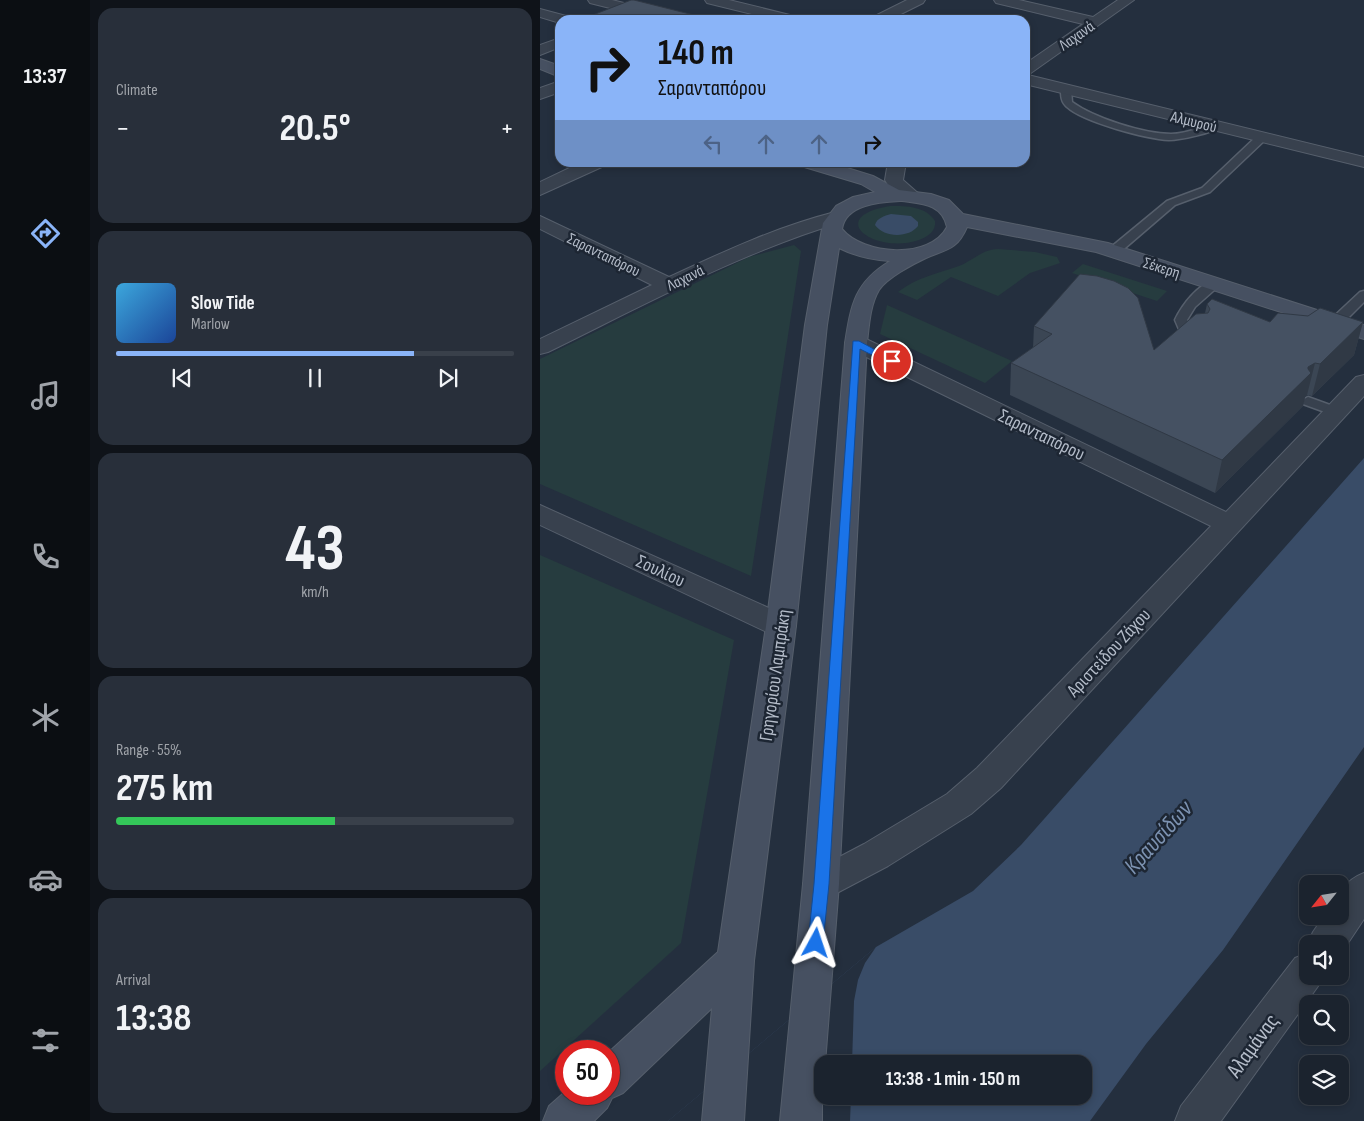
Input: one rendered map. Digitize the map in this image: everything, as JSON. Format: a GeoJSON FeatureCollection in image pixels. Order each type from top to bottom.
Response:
{"type":"FeatureCollection","features":[{"type":"Feature","properties":{"kind":"main road"},"geometry":{"type":"LineString","coordinates":[[540,64],[555,70]]}},
{"type":"Feature","properties":{"kind":"main road"},"geometry":{"type":"LineString","coordinates":[[805,167],[816,173],[834,208],[835,235],[844,244],[866,253],[894,256],[926,252]]}},
{"type":"Feature","properties":{"kind":"main road"},"geometry":{"type":"LineString","coordinates":[[801,1121],[821,884],[856,343],[861,306],[874,280],[888,270],[942,245],[952,237],[957,228],[956,219],[945,206],[929,199],[903,195],[867,180],[824,167]]}},
{"type":"Feature","properties":{"kind":"main road"},"geometry":{"type":"LineString","coordinates":[[834,208],[861,200],[903,195]]}},
{"type":"Feature","properties":{"kind":"main road","name":"Γρηγορίου Λαμπράκη"},"geometry":{"type":"LineString","coordinates":[[723,1121],[735,961],[781,626],[816,325],[834,208]]}},
{"type":"Feature","properties":{"kind":"main road","name":"Σέκερη"},"geometry":{"type":"LineString","coordinates":[[956,219],[1071,240],[1114,251],[1364,332]]}},
{"type":"Feature","properties":{"kind":"main road"},"geometry":{"type":"LineString","coordinates":[[620,1069],[735,961]]}},
{"type":"Feature","properties":{"kind":"main road"},"geometry":{"type":"LineString","coordinates":[[564,1121],[581,1105]]}},
{"type":"Feature","properties":{"kind":"street"},"geometry":{"type":"LineString","coordinates":[[595,0],[655,15]]}},
{"type":"Feature","properties":{"kind":"street"},"geometry":{"type":"LineString","coordinates":[[712,0],[735,11],[761,15]]}},
{"type":"Feature","properties":{"kind":"street"},"geometry":{"type":"LineString","coordinates":[[888,15],[918,0]]}},
{"type":"Feature","properties":{"kind":"street"},"geometry":{"type":"LineString","coordinates":[[1001,0],[1095,22]]}},
{"type":"Feature","properties":{"kind":"street","name":"Λαχανά"},"geometry":{"type":"LineString","coordinates":[[1030,68],[1127,0]]}},
{"type":"Feature","properties":{"kind":"street"},"geometry":{"type":"LineString","coordinates":[[629,15],[639,11]]}},
{"type":"Feature","properties":{"kind":"street"},"geometry":{"type":"LineString","coordinates":[[540,13],[555,17]]}},
{"type":"Feature","properties":{"kind":"street"},"geometry":{"type":"LineString","coordinates":[[540,50],[555,44]]}},
{"type":"Feature","properties":{"kind":"street","name":"Αλμυρού"},"geometry":{"type":"LineString","coordinates":[[1030,80],[1364,162]]}},
{"type":"Feature","properties":{"kind":"street"},"geometry":{"type":"LineString","coordinates":[[540,94],[555,88]]}},
{"type":"Feature","properties":{"kind":"street"},"geometry":{"type":"LineString","coordinates":[[540,189],[587,167]]}},
{"type":"Feature","properties":{"kind":"street"},"geometry":{"type":"LineString","coordinates":[[896,167],[894,180],[903,195]]}},
{"type":"Feature","properties":{"kind":"street","name":"Λαχανά"},"geometry":{"type":"LineString","coordinates":[[540,347],[745,248],[788,232],[834,208]]}},
{"type":"Feature","properties":{"kind":"street","name":"Σαρανταπόρου"},"geometry":{"type":"LineString","coordinates":[[540,222],[668,285]]}},
{"type":"Feature","properties":{"kind":"street","name":"Σαρανταπόρου"},"geometry":{"type":"LineString","coordinates":[[856,343],[1229,524]]}},
{"type":"Feature","properties":{"kind":"street","name":"Αριστείδου Ζάχου"},"geometry":{"type":"LineString","coordinates":[[821,884],[876,855],[959,804],[989,778],[1364,382]]}},
{"type":"Feature","properties":{"kind":"street","name":"Σουλίου"},"geometry":{"type":"LineString","coordinates":[[540,514],[781,626]]}},
{"type":"Feature","properties":{"kind":"street"},"geometry":{"type":"LineString","coordinates":[[1332,935],[1364,889]]}},
{"type":"Feature","properties":{"kind":"street","name":"Αλαμάνας"},"geometry":{"type":"LineString","coordinates":[[1196,1121],[1299,982]]}},
{"type":"Feature","properties":{"kind":"lane"},"geometry":{"type":"LineString","coordinates":[[1066,89],[1067,103],[1087,116],[1150,134],[1169,137],[1216,126]]}},
{"type":"Feature","properties":{"kind":"lane"},"geometry":{"type":"LineString","coordinates":[[1114,251],[1170,202],[1206,190],[1262,137]]}},
{"type":"Feature","properties":{"kind":"lane"},"geometry":{"type":"LineString","coordinates":[[1196,341],[1186,331],[1181,320],[1190,305],[1214,284]]}},
{"type":"Feature","properties":{"kind":"lane"},"geometry":{"type":"LineString","coordinates":[[1335,323],[1364,295]]}},
{"type":"Feature","properties":{"kind":"lane"},"geometry":{"type":"LineString","coordinates":[[1308,401],[1336,412]]}},
{"type":"Feature","properties":{"kind":"green space"},"geometry":{"type":"Polygon","coordinates":[[[890,206],[915,208],[926,212],[935,221],[933,230],[929,235],[919,240],[902,243],[886,243],[873,239],[863,233],[858,226],[860,218],[870,211],[890,206]]]}},
{"type":"Feature","properties":{"kind":"green space"},"geometry":{"type":"Polygon","coordinates":[[[794,245],[801,251],[751,576],[540,484],[540,359],[749,257],[794,245]]]}},
{"type":"Feature","properties":{"kind":"green space"},"geometry":{"type":"Polygon","coordinates":[[[998,249],[1035,252],[1057,257],[1060,263],[1030,273],[998,296],[951,277],[917,300],[898,292],[920,279],[964,264],[987,251],[998,249]]]}},
{"type":"Feature","properties":{"kind":"green space"},"geometry":{"type":"Polygon","coordinates":[[[1083,264],[1167,291],[1157,301],[1072,273],[1083,264]]]}},
{"type":"Feature","properties":{"kind":"green space"},"geometry":{"type":"Polygon","coordinates":[[[887,305],[1012,361],[985,383],[880,334],[887,305]]]}},
{"type":"Feature","properties":{"kind":"green space"},"geometry":{"type":"Polygon","coordinates":[[[540,555],[734,640],[681,943],[574,1040],[555,1040],[555,1057],[540,1071],[540,555]]]}},
{"type":"Feature","properties":{"kind":"water"},"geometry":{"type":"Polygon","coordinates":[[[891,214],[911,216],[918,222],[918,226],[909,233],[896,235],[884,232],[875,225],[879,219],[891,214]]]}},
{"type":"Feature","properties":{"kind":"water","name":"Κραυσίδων"},"geometry":{"type":"Polygon","coordinates":[[[1364,458],[1364,747],[1223,950],[1146,1044],[1090,1121],[668,1121],[876,947],[973,891],[1021,845],[1364,458]]]}},
{"type":"Feature","properties":{"kind":"pier"},"geometry":{"type":"Polygon","coordinates":[[[876,947],[865,963],[858,980],[854,1001],[852,1055],[814,1055],[814,1105],[851,1105],[850,1121],[668,1121],[876,947]]]}},
{"type":"Feature","properties":{"kind":"building"},"geometry":{"type":"Polygon","coordinates":[[[634,0],[694,15],[593,15],[634,0]]]}},
{"type":"Feature","properties":{"kind":"building"},"geometry":{"type":"Polygon","coordinates":[[[1080,274],[1114,281],[1128,288],[1138,298],[1154,350],[1196,314],[1208,313],[1210,309],[1207,304],[1212,299],[1270,322],[1278,313],[1308,316],[1320,308],[1363,322],[1320,364],[1315,363],[1308,367],[1311,373],[1222,460],[1011,363],[1052,334],[1034,326],[1080,274]]]}},
{"type":"Feature","properties":{"kind":"route"},"geometry":{"type":"LineString","coordinates":[[816,943],[856,343],[892,361]]}}]}
